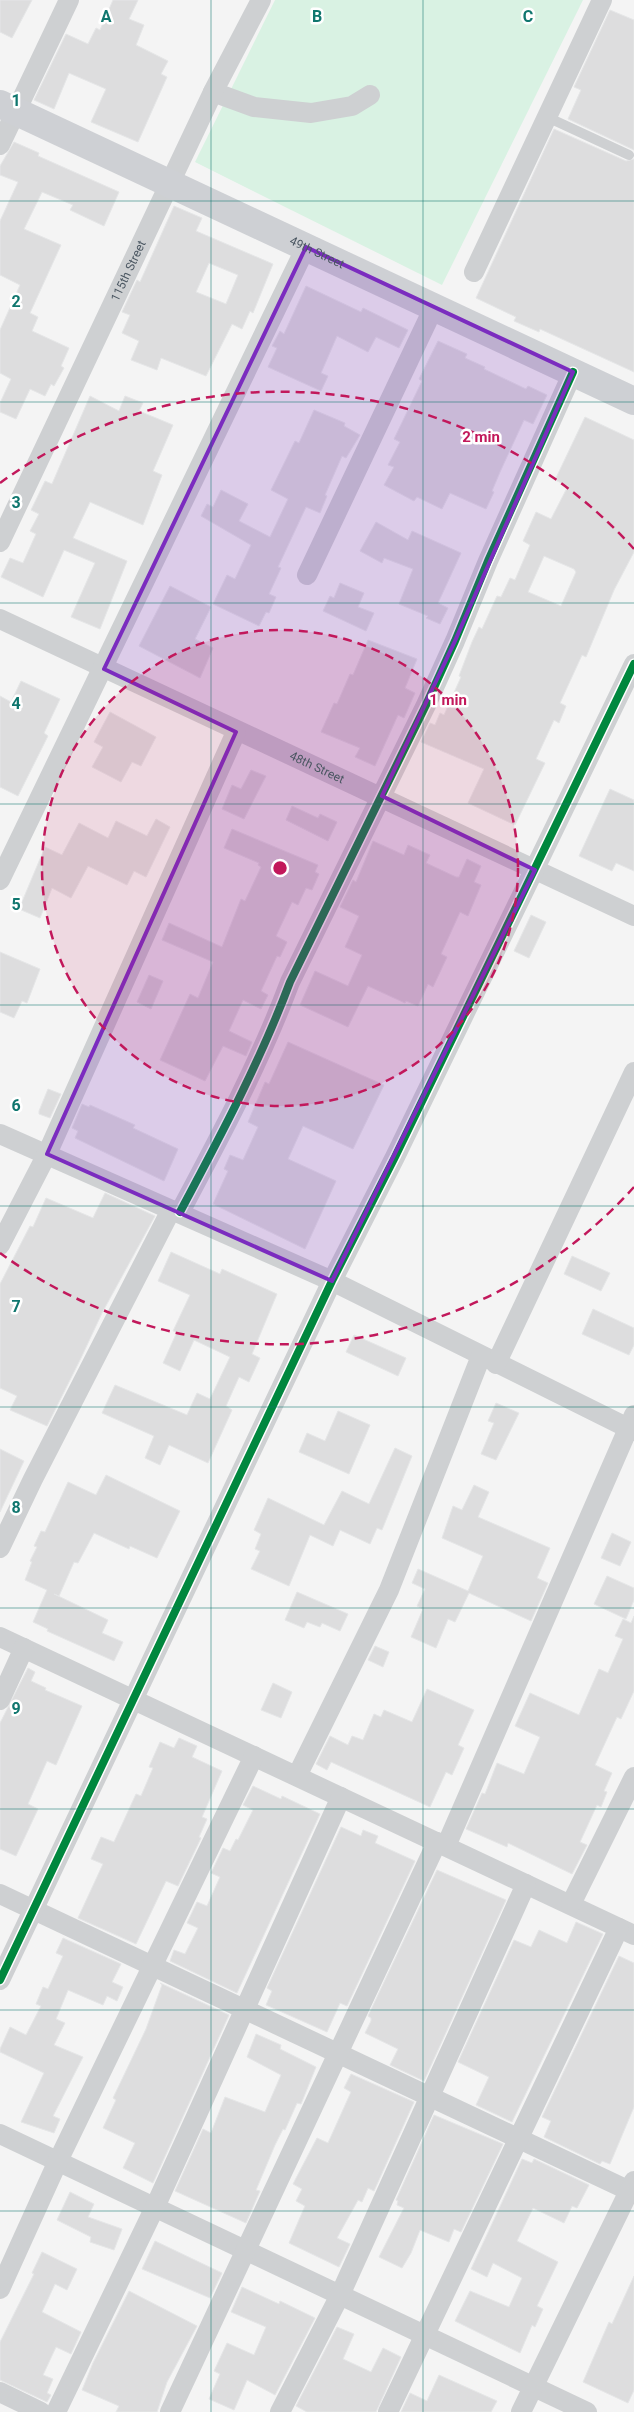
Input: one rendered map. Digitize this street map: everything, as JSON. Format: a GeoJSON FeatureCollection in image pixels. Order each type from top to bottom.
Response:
{"type":"FeatureCollection","features":[{"type":"Feature","properties":{"kind":"main road","name":"49th Street"},"geometry":{"type":"LineString","coordinates":[[8,108],[634,400]]}},
{"type":"Feature","properties":{"kind":"street"},"geometry":{"type":"LineString","coordinates":[[0,144],[8,108],[69,0]]}},
{"type":"Feature","properties":{"kind":"street","name":"115th Street"},"geometry":{"type":"LineString","coordinates":[[0,542],[213,92],[261,0]]}},
{"type":"Feature","properties":{"kind":"street"},"geometry":{"type":"LineString","coordinates":[[474,272],[602,0]]}},
{"type":"Feature","properties":{"kind":"street"},"geometry":{"type":"LineString","coordinates":[[213,92],[254,107],[310,114],[352,106],[370,95]]}},
{"type":"Feature","properties":{"kind":"street"},"geometry":{"type":"LineString","coordinates":[[0,880],[104,669],[306,247]]}},
{"type":"Feature","properties":{"kind":"street"},"geometry":{"type":"LineString","coordinates":[[307,575],[434,307]]}},
{"type":"Feature","properties":{"kind":"street"},"geometry":{"type":"LineString","coordinates":[[0,1548],[33,1479],[176,1211],[244,1090],[273,1026],[290,982],[456,641],[488,561],[573,372]]}},
{"type":"Feature","properties":{"kind":"street","name":"48th Street"},"geometry":{"type":"LineString","coordinates":[[0,619],[236,732],[382,796],[634,916]]}},
{"type":"Feature","properties":{"kind":"street"},"geometry":{"type":"LineString","coordinates":[[0,1980],[135,1700],[332,1281],[395,1157],[634,664]]}},
{"type":"Feature","properties":{"kind":"street"},"geometry":{"type":"LineString","coordinates":[[0,1245],[47,1154],[236,732]]}},
{"type":"Feature","properties":{"kind":"street"},"geometry":{"type":"LineString","coordinates":[[297,1776],[389,1590],[489,1360],[634,1072]]}},
{"type":"Feature","properties":{"kind":"street"},"geometry":{"type":"LineString","coordinates":[[0,1134],[332,1281],[489,1360],[632,1425],[441,1844],[338,2054],[170,2412]]}},
{"type":"Feature","properties":{"kind":"street"},"geometry":{"type":"LineString","coordinates":[[0,1637],[627,1932],[519,2140],[388,2412]]}},
{"type":"Feature","properties":{"kind":"street"},"geometry":{"type":"LineString","coordinates":[[0,1700],[24,1648]]}},
{"type":"Feature","properties":{"kind":"street"},"geometry":{"type":"LineString","coordinates":[[0,2289],[58,2161],[254,1756]]}},
{"type":"Feature","properties":{"kind":"street"},"geometry":{"type":"LineString","coordinates":[[571,1904],[634,1778]]}},
{"type":"Feature","properties":{"kind":"street"},"geometry":{"type":"LineString","coordinates":[[56,2412],[155,2207],[341,1797]]}},
{"type":"Feature","properties":{"kind":"street"},"geometry":{"type":"LineString","coordinates":[[280,2412],[340,2295],[526,1884]]}},
{"type":"Feature","properties":{"kind":"street"},"geometry":{"type":"LineString","coordinates":[[0,1894],[519,2140],[632,2188],[521,2412]]}},
{"type":"Feature","properties":{"kind":"street"},"geometry":{"type":"LineString","coordinates":[[0,2134],[587,2412]]}},
{"type":"Feature","properties":{"kind":"street"},"geometry":{"type":"LineString","coordinates":[[0,2392],[41,2412]]}},
{"type":"Feature","properties":{"kind":"lane"},"geometry":{"type":"LineString","coordinates":[[547,117],[630,155]]}},
{"type":"Feature","properties":{"kind":"highlighted area"},"geometry":{"type":"Polygon","coordinates":[[[306,247],[573,372],[455,641],[382,796],[535,870],[332,1281],[47,1154],[236,732],[104,669],[306,247]]]}},
{"type":"Feature","properties":{"kind":"green space"},"geometry":{"type":"Polygon","coordinates":[[[275,0],[583,0],[442,285],[195,162],[275,0]]]}},
{"type":"Feature","properties":{"kind":"building"},"geometry":{"type":"Polygon","coordinates":[[[0,0],[32,0],[12,38],[0,32],[0,0]]]}},
{"type":"Feature","properties":{"kind":"building"},"geometry":{"type":"Polygon","coordinates":[[[113,0],[138,0],[129,19],[144,25],[136,45],[168,61],[161,74],[167,77],[138,142],[91,122],[106,89],[69,73],[54,109],[34,100],[66,34],[88,44],[96,28],[100,30],[113,0]]]}},
{"type":"Feature","properties":{"kind":"building"},"geometry":{"type":"Polygon","coordinates":[[[610,10],[634,20],[634,150],[568,119],[581,90],[574,87],[610,10]]]}},
{"type":"Feature","properties":{"kind":"building"},"geometry":{"type":"Polygon","coordinates":[[[554,129],[626,161],[634,159],[634,372],[540,329],[539,332],[514,321],[516,317],[476,298],[554,129]]]}},
{"type":"Feature","properties":{"kind":"building"},"geometry":{"type":"Polygon","coordinates":[[[14,142],[39,153],[38,156],[119,192],[104,226],[70,210],[73,205],[42,192],[24,229],[61,245],[30,313],[38,317],[32,331],[69,348],[61,366],[64,368],[54,386],[51,384],[45,396],[30,389],[16,419],[0,412],[0,403],[11,379],[0,373],[0,330],[20,285],[0,275],[0,221],[18,182],[0,175],[0,166],[14,142]]]}},
{"type":"Feature","properties":{"kind":"building"},"geometry":{"type":"Polygon","coordinates":[[[174,206],[202,218],[196,231],[273,264],[253,313],[250,311],[242,329],[232,324],[206,376],[161,358],[157,370],[131,360],[139,341],[122,333],[130,315],[122,312],[137,280],[140,282],[174,206]],[[209,263],[196,292],[226,304],[238,275],[209,263]]]}},
{"type":"Feature","properties":{"kind":"building"},"geometry":{"type":"Polygon","coordinates":[[[306,286],[361,312],[363,308],[408,330],[399,348],[376,337],[368,352],[337,336],[321,373],[328,376],[321,391],[268,367],[277,348],[272,346],[280,331],[284,334],[306,286]]]}},
{"type":"Feature","properties":{"kind":"building"},"geometry":{"type":"Polygon","coordinates":[[[438,341],[467,354],[465,358],[485,367],[484,369],[526,389],[528,386],[547,395],[533,424],[524,420],[500,472],[486,509],[450,493],[442,509],[417,497],[414,501],[384,485],[394,467],[388,465],[400,442],[394,439],[422,381],[419,379],[438,341]]]}},
{"type":"Feature","properties":{"kind":"building"},"geometry":{"type":"Polygon","coordinates":[[[90,396],[119,411],[125,396],[143,403],[139,411],[173,425],[153,471],[162,475],[143,525],[90,502],[73,538],[127,561],[100,629],[71,617],[95,563],[64,550],[43,597],[1,577],[10,558],[23,563],[36,534],[30,531],[39,514],[31,510],[45,481],[52,484],[90,396]]]}},
{"type":"Feature","properties":{"kind":"building"},"geometry":{"type":"Polygon","coordinates":[[[314,410],[345,423],[344,426],[360,435],[346,458],[342,456],[325,495],[327,496],[320,513],[306,507],[278,567],[281,568],[269,594],[276,597],[269,613],[266,612],[259,626],[213,604],[227,575],[235,579],[251,545],[201,516],[207,504],[213,507],[221,490],[248,504],[239,521],[270,537],[288,499],[271,490],[295,441],[299,443],[314,410]]]}},
{"type":"Feature","properties":{"kind":"building"},"geometry":{"type":"Polygon","coordinates":[[[585,417],[634,440],[634,552],[614,590],[586,657],[582,655],[560,703],[566,706],[559,723],[554,720],[536,759],[545,763],[515,825],[468,803],[484,769],[421,742],[430,723],[435,725],[440,713],[444,715],[461,677],[459,676],[479,627],[482,629],[497,596],[501,597],[510,578],[515,580],[530,545],[523,541],[536,512],[551,519],[568,486],[555,480],[585,417]],[[544,556],[528,592],[561,606],[576,572],[574,569],[544,556]]]}},
{"type":"Feature","properties":{"kind":"building"},"geometry":{"type":"Polygon","coordinates":[[[376,522],[408,540],[412,531],[461,553],[438,603],[448,608],[440,624],[426,618],[428,616],[399,604],[413,569],[384,558],[382,563],[360,551],[376,522]]]}},
{"type":"Feature","properties":{"kind":"building"},"geometry":{"type":"Polygon","coordinates":[[[340,583],[364,593],[358,607],[374,613],[366,631],[323,611],[330,596],[334,598],[340,583]]]}},
{"type":"Feature","properties":{"kind":"building"},"geometry":{"type":"Polygon","coordinates":[[[170,586],[211,607],[195,639],[213,648],[200,678],[139,646],[170,586]]]}},
{"type":"Feature","properties":{"kind":"building"},"geometry":{"type":"Polygon","coordinates":[[[368,640],[417,659],[405,688],[415,693],[404,718],[398,715],[375,766],[355,757],[360,748],[321,732],[334,703],[337,704],[350,674],[353,675],[368,640]]]}},
{"type":"Feature","properties":{"kind":"building"},"geometry":{"type":"Polygon","coordinates":[[[21,681],[60,699],[44,733],[48,736],[18,796],[0,787],[0,696],[11,702],[21,681]]]}},
{"type":"Feature","properties":{"kind":"building"},"geometry":{"type":"Polygon","coordinates":[[[110,712],[156,737],[141,766],[132,762],[121,782],[92,767],[103,747],[94,742],[110,712]]]}},
{"type":"Feature","properties":{"kind":"building"},"geometry":{"type":"Polygon","coordinates":[[[251,770],[266,776],[244,819],[222,809],[232,785],[241,789],[251,770]]]}},
{"type":"Feature","properties":{"kind":"building"},"geometry":{"type":"Polygon","coordinates":[[[610,789],[634,800],[634,871],[616,863],[612,871],[579,856],[610,789]]]}},
{"type":"Feature","properties":{"kind":"building"},"geometry":{"type":"Polygon","coordinates":[[[292,806],[318,818],[320,814],[337,822],[328,841],[286,820],[292,806]]]}},
{"type":"Feature","properties":{"kind":"building"},"geometry":{"type":"Polygon","coordinates":[[[156,819],[170,827],[146,877],[134,871],[127,885],[88,866],[71,898],[52,888],[40,918],[19,909],[45,847],[62,855],[79,823],[108,838],[116,821],[147,836],[156,819]]]}},
{"type":"Feature","properties":{"kind":"building"},"geometry":{"type":"Polygon","coordinates":[[[232,829],[318,865],[315,872],[319,874],[312,890],[306,888],[298,905],[292,902],[276,936],[287,942],[280,957],[277,956],[261,991],[268,995],[261,1009],[243,1000],[229,1031],[252,1042],[246,1056],[223,1046],[205,1081],[160,1060],[190,994],[198,998],[213,962],[162,940],[169,923],[222,947],[241,899],[245,901],[261,867],[258,865],[259,863],[224,848],[232,829]]]}},
{"type":"Feature","properties":{"kind":"building"},"geometry":{"type":"Polygon","coordinates":[[[373,841],[404,855],[408,845],[430,855],[426,863],[456,877],[459,877],[467,859],[481,866],[474,882],[481,885],[468,916],[460,912],[441,954],[447,957],[433,987],[428,984],[418,1006],[406,1001],[405,1003],[368,986],[348,1027],[300,1005],[315,971],[348,986],[362,955],[345,947],[359,916],[340,907],[353,880],[356,882],[373,841]]]}},
{"type":"Feature","properties":{"kind":"building"},"geometry":{"type":"Polygon","coordinates":[[[531,915],[546,922],[529,958],[514,951],[531,915]]]}},
{"type":"Feature","properties":{"kind":"building"},"geometry":{"type":"Polygon","coordinates":[[[0,952],[40,969],[27,1003],[22,1001],[14,1018],[0,1012],[0,952]]]}},
{"type":"Feature","properties":{"kind":"building"},"geometry":{"type":"Polygon","coordinates":[[[149,975],[163,981],[151,1009],[137,1002],[149,975]]]}},
{"type":"Feature","properties":{"kind":"building"},"geometry":{"type":"Polygon","coordinates":[[[288,1042],[384,1085],[353,1149],[303,1126],[288,1159],[336,1181],[305,1249],[213,1204],[228,1171],[224,1169],[230,1155],[243,1160],[258,1127],[248,1122],[265,1082],[269,1084],[288,1042]]]}},
{"type":"Feature","properties":{"kind":"building"},"geometry":{"type":"Polygon","coordinates":[[[48,1089],[61,1094],[50,1118],[39,1114],[48,1089]]]}},
{"type":"Feature","properties":{"kind":"building"},"geometry":{"type":"Polygon","coordinates":[[[82,1104],[89,1107],[90,1105],[135,1125],[133,1128],[178,1149],[164,1181],[75,1138],[78,1131],[72,1128],[82,1104]]]}},
{"type":"Feature","properties":{"kind":"building"},"geometry":{"type":"Polygon","coordinates":[[[105,1193],[155,1216],[102,1313],[47,1426],[10,1410],[17,1396],[0,1388],[0,1284],[30,1226],[33,1227],[46,1198],[93,1218],[105,1193]]]}},
{"type":"Feature","properties":{"kind":"building"},"geometry":{"type":"Polygon","coordinates":[[[171,1252],[220,1274],[222,1269],[277,1294],[252,1354],[260,1358],[249,1382],[239,1377],[226,1406],[232,1410],[208,1463],[169,1445],[160,1465],[145,1458],[154,1436],[102,1413],[115,1385],[187,1415],[197,1393],[210,1399],[230,1357],[194,1340],[180,1371],[163,1363],[177,1332],[173,1331],[190,1295],[158,1281],[171,1252]]]}},
{"type":"Feature","properties":{"kind":"building"},"geometry":{"type":"Polygon","coordinates":[[[572,1256],[610,1273],[601,1291],[564,1274],[572,1256]]]}},
{"type":"Feature","properties":{"kind":"building"},"geometry":{"type":"Polygon","coordinates":[[[593,1309],[634,1328],[634,1345],[629,1355],[582,1334],[593,1309]]]}},
{"type":"Feature","properties":{"kind":"building"},"geometry":{"type":"Polygon","coordinates":[[[354,1335],[406,1358],[398,1376],[346,1352],[354,1335]]]}},
{"type":"Feature","properties":{"kind":"building"},"geometry":{"type":"Polygon","coordinates":[[[496,1403],[519,1413],[496,1460],[481,1454],[494,1423],[488,1421],[496,1403]]]}},
{"type":"Feature","properties":{"kind":"building"},"geometry":{"type":"Polygon","coordinates":[[[338,1411],[370,1425],[349,1474],[299,1452],[307,1433],[325,1441],[338,1411]]]}},
{"type":"Feature","properties":{"kind":"building"},"geometry":{"type":"Polygon","coordinates":[[[395,1448],[412,1456],[382,1530],[377,1528],[370,1544],[340,1530],[333,1546],[310,1535],[289,1586],[251,1569],[260,1551],[255,1549],[261,1534],[254,1530],[268,1498],[324,1525],[342,1491],[369,1504],[395,1448]]]}},
{"type":"Feature","properties":{"kind":"building"},"geometry":{"type":"Polygon","coordinates":[[[0,1449],[24,1461],[0,1512],[0,1449]]]}},
{"type":"Feature","properties":{"kind":"building"},"geometry":{"type":"Polygon","coordinates":[[[106,1475],[180,1511],[157,1558],[130,1546],[129,1549],[94,1533],[78,1563],[74,1562],[59,1596],[54,1594],[108,1620],[102,1633],[123,1642],[114,1661],[47,1631],[48,1629],[33,1622],[47,1590],[25,1580],[32,1562],[30,1561],[37,1547],[34,1546],[41,1531],[45,1532],[68,1482],[96,1495],[106,1475]]]}},
{"type":"Feature","properties":{"kind":"building"},"geometry":{"type":"Polygon","coordinates":[[[474,1485],[489,1492],[478,1517],[550,1548],[537,1578],[548,1583],[531,1621],[469,1593],[455,1622],[448,1619],[436,1648],[411,1637],[423,1609],[417,1606],[425,1589],[412,1583],[418,1569],[468,1591],[483,1556],[442,1538],[453,1506],[462,1510],[474,1485]]]}},
{"type":"Feature","properties":{"kind":"building"},"geometry":{"type":"Polygon","coordinates":[[[612,1533],[631,1542],[620,1566],[601,1558],[612,1533]]]}},
{"type":"Feature","properties":{"kind":"building"},"geometry":{"type":"Polygon","coordinates":[[[607,1576],[634,1588],[634,1600],[626,1619],[594,1604],[607,1576]]]}},
{"type":"Feature","properties":{"kind":"building"},"geometry":{"type":"Polygon","coordinates":[[[297,1592],[348,1614],[340,1631],[322,1623],[320,1627],[307,1622],[304,1628],[285,1620],[297,1592]]]}},
{"type":"Feature","properties":{"kind":"building"},"geometry":{"type":"Polygon","coordinates":[[[634,1616],[634,1691],[621,1719],[617,1717],[595,1765],[612,1773],[604,1791],[607,1792],[601,1807],[597,1805],[580,1842],[587,1845],[572,1874],[508,1843],[507,1847],[466,1829],[482,1793],[485,1794],[497,1763],[524,1774],[540,1737],[515,1726],[530,1693],[579,1715],[599,1669],[608,1673],[623,1639],[615,1636],[623,1619],[631,1623],[634,1616]]]}},
{"type":"Feature","properties":{"kind":"building"},"geometry":{"type":"Polygon","coordinates":[[[375,1646],[389,1652],[383,1667],[368,1660],[375,1646]]]}},
{"type":"Feature","properties":{"kind":"building"},"geometry":{"type":"Polygon","coordinates":[[[28,1668],[35,1672],[31,1681],[46,1688],[45,1690],[82,1706],[56,1765],[47,1761],[28,1804],[38,1809],[16,1856],[0,1849],[0,1723],[28,1668]]]}},
{"type":"Feature","properties":{"kind":"building"},"geometry":{"type":"Polygon","coordinates":[[[273,1683],[292,1692],[281,1718],[261,1710],[273,1683]]]}},
{"type":"Feature","properties":{"kind":"building"},"geometry":{"type":"Polygon","coordinates":[[[427,1689],[474,1710],[458,1745],[464,1748],[452,1775],[446,1772],[430,1807],[331,1762],[327,1770],[316,1764],[330,1736],[348,1745],[352,1736],[363,1740],[374,1714],[381,1717],[384,1710],[412,1722],[427,1689]]]}},
{"type":"Feature","properties":{"kind":"building"},"geometry":{"type":"Polygon","coordinates":[[[179,1738],[197,1746],[192,1757],[222,1771],[202,1817],[207,1819],[199,1837],[201,1838],[178,1886],[166,1881],[136,1944],[78,1918],[103,1864],[91,1859],[101,1837],[114,1842],[136,1794],[141,1796],[153,1768],[149,1767],[160,1742],[174,1748],[179,1738]]]}},
{"type":"Feature","properties":{"kind":"building"},"geometry":{"type":"Polygon","coordinates":[[[253,1786],[281,1799],[282,1796],[320,1814],[237,1993],[170,1961],[174,1950],[185,1954],[198,1928],[187,1923],[197,1902],[207,1906],[220,1877],[211,1873],[223,1848],[230,1851],[236,1839],[238,1840],[253,1810],[243,1805],[253,1786]]]}},
{"type":"Feature","properties":{"kind":"building"},"geometry":{"type":"Polygon","coordinates":[[[341,1827],[361,1836],[363,1830],[378,1836],[375,1843],[415,1861],[347,2006],[340,2003],[327,2032],[266,2005],[272,1991],[267,1988],[341,1827]]]}},
{"type":"Feature","properties":{"kind":"building"},"geometry":{"type":"Polygon","coordinates":[[[437,1870],[506,1900],[424,2081],[390,2065],[398,2049],[365,2033],[371,2021],[371,2018],[368,2016],[437,1870]]]}},
{"type":"Feature","properties":{"kind":"building"},"geometry":{"type":"Polygon","coordinates":[[[576,1922],[603,1934],[512,2122],[476,2105],[489,2077],[458,2062],[514,1940],[531,1947],[539,1930],[567,1943],[576,1922]]]}},
{"type":"Feature","properties":{"kind":"building"},"geometry":{"type":"Polygon","coordinates":[[[63,1938],[121,1964],[112,1982],[123,1987],[117,2001],[107,1996],[103,2005],[68,1990],[56,2019],[65,2023],[54,2045],[83,2057],[53,2116],[60,2119],[54,2133],[21,2122],[44,2073],[0,2052],[0,2049],[10,2027],[26,2035],[41,2006],[36,2004],[43,1987],[48,1989],[63,1956],[56,1953],[63,1938]]]}},
{"type":"Feature","properties":{"kind":"building"},"geometry":{"type":"Polygon","coordinates":[[[619,1956],[634,1963],[634,2107],[610,2164],[602,2161],[600,2164],[544,2137],[551,2121],[542,2117],[619,1956]]]}},
{"type":"Feature","properties":{"kind":"building"},"geometry":{"type":"Polygon","coordinates":[[[160,1983],[229,2015],[153,2183],[123,2168],[135,2143],[103,2128],[116,2100],[113,2098],[146,2029],[162,1985],[160,1983]]]}},
{"type":"Feature","properties":{"kind":"building"},"geometry":{"type":"Polygon","coordinates":[[[256,2034],[281,2045],[280,2049],[316,2067],[301,2104],[297,2103],[285,2130],[283,2129],[275,2145],[256,2190],[260,2191],[246,2223],[175,2191],[203,2129],[211,2133],[225,2097],[265,2112],[281,2075],[247,2057],[256,2034]]]}},
{"type":"Feature","properties":{"kind":"building"},"geometry":{"type":"Polygon","coordinates":[[[351,2074],[414,2102],[374,2191],[368,2188],[362,2202],[358,2200],[337,2238],[350,2244],[339,2267],[289,2243],[305,2206],[296,2201],[302,2189],[293,2184],[317,2138],[328,2143],[351,2092],[344,2088],[351,2074]]]}},
{"type":"Feature","properties":{"kind":"building"},"geometry":{"type":"Polygon","coordinates":[[[434,2115],[503,2144],[461,2232],[454,2229],[449,2242],[420,2230],[411,2253],[402,2268],[379,2257],[404,2208],[397,2205],[398,2201],[396,2200],[434,2115]]]}},
{"type":"Feature","properties":{"kind":"building"},"geometry":{"type":"Polygon","coordinates":[[[522,2159],[532,2163],[534,2159],[589,2185],[577,2208],[572,2206],[564,2223],[533,2208],[517,2241],[558,2262],[537,2306],[543,2309],[535,2327],[532,2325],[520,2353],[455,2321],[470,2291],[509,2307],[522,2278],[493,2263],[487,2277],[471,2269],[522,2159]]]}},
{"type":"Feature","properties":{"kind":"building"},"geometry":{"type":"Polygon","coordinates":[[[70,2192],[94,2204],[88,2217],[122,2229],[114,2250],[90,2242],[91,2237],[57,2220],[70,2192]]]}},
{"type":"Feature","properties":{"kind":"building"},"geometry":{"type":"Polygon","coordinates":[[[155,2241],[222,2273],[210,2298],[142,2269],[155,2241]]]}},
{"type":"Feature","properties":{"kind":"building"},"geometry":{"type":"Polygon","coordinates":[[[42,2252],[77,2269],[67,2290],[55,2284],[42,2312],[81,2332],[71,2354],[56,2347],[43,2375],[53,2379],[47,2393],[51,2395],[47,2402],[0,2380],[0,2342],[34,2274],[32,2273],[42,2252]]]}},
{"type":"Feature","properties":{"kind":"building"},"geometry":{"type":"Polygon","coordinates":[[[634,2276],[634,2390],[628,2403],[583,2382],[609,2322],[612,2324],[634,2276]]]}},
{"type":"Feature","properties":{"kind":"building"},"geometry":{"type":"Polygon","coordinates":[[[242,2287],[279,2304],[280,2301],[315,2318],[275,2395],[247,2380],[234,2410],[209,2399],[220,2374],[214,2371],[227,2343],[254,2355],[266,2327],[231,2312],[242,2287]]]}},
{"type":"Feature","properties":{"kind":"building"},"geometry":{"type":"Polygon","coordinates":[[[129,2291],[197,2326],[167,2382],[157,2412],[116,2412],[119,2406],[82,2390],[93,2363],[129,2291]]]}},
{"type":"Feature","properties":{"kind":"building"},"geometry":{"type":"Polygon","coordinates":[[[337,2327],[354,2334],[343,2359],[371,2372],[383,2348],[401,2357],[376,2412],[307,2412],[296,2406],[337,2327]]]}},
{"type":"Feature","properties":{"kind":"building"},"geometry":{"type":"Polygon","coordinates":[[[439,2375],[497,2401],[491,2412],[401,2412],[410,2393],[427,2401],[439,2375]]]}},
{"type":"Feature","properties":{"kind":"cycle path"},"geometry":{"type":"LineString","coordinates":[[180,1212],[239,1099],[266,1041],[290,982],[426,705],[573,372]]}},
{"type":"Feature","properties":{"kind":"cycle path"},"geometry":{"type":"LineString","coordinates":[[0,1980],[332,1281],[395,1157],[634,664]]}}]}
